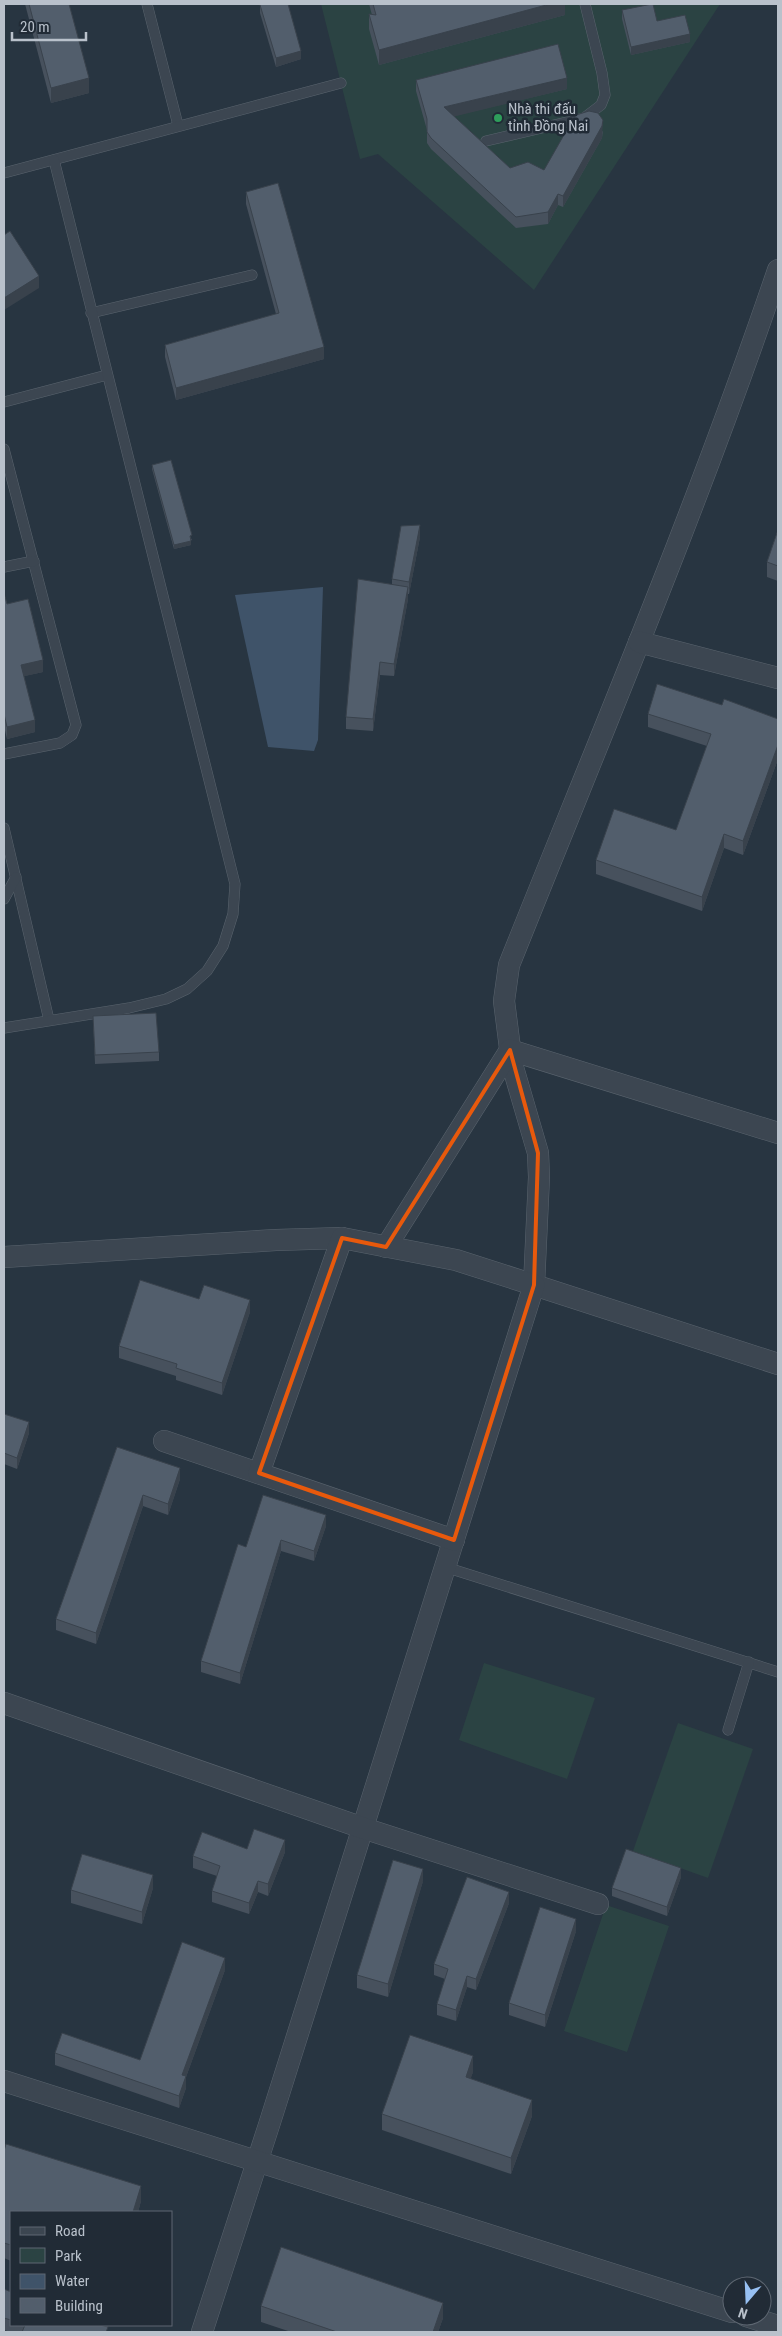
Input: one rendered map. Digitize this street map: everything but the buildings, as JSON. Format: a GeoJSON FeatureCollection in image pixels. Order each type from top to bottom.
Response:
{"type":"FeatureCollection","features":[{"type":"Feature","properties":{"kind":"street"},"geometry":{"type":"LineString","coordinates":[[202,2332],[258,2161],[534,1285],[539,1177],[538,1153],[512,1064],[504,1001],[508,965],[639,642],[749,356],[778,270]]}},
{"type":"Feature","properties":{"kind":"street"},"geometry":{"type":"LineString","coordinates":[[639,642],[778,678]]}},
{"type":"Feature","properties":{"kind":"street"},"geometry":{"type":"LineString","coordinates":[[510,1050],[778,1134]]}},
{"type":"Feature","properties":{"kind":"street"},"geometry":{"type":"LineString","coordinates":[[386,1247],[510,1050]]}},
{"type":"Feature","properties":{"kind":"street"},"geometry":{"type":"LineString","coordinates":[[259,1474],[342,1238]]}},
{"type":"Feature","properties":{"kind":"street"},"geometry":{"type":"LineString","coordinates":[[4,1257],[276,1240],[342,1238],[456,1260],[778,1364]]}},
{"type":"Feature","properties":{"kind":"street"},"geometry":{"type":"LineString","coordinates":[[164,1442],[454,1540]]}},
{"type":"Feature","properties":{"kind":"street"},"geometry":{"type":"LineString","coordinates":[[4,1703],[363,1828],[598,1904]]}},
{"type":"Feature","properties":{"kind":"street"},"geometry":{"type":"LineString","coordinates":[[4,2081],[722,2309]]}},
{"type":"Feature","properties":{"kind":"lane"},"geometry":{"type":"LineString","coordinates":[[147,4],[178,125]]}},
{"type":"Feature","properties":{"kind":"lane"},"geometry":{"type":"LineString","coordinates":[[486,141],[584,118],[601,105],[605,95],[602,72],[585,4]]}},
{"type":"Feature","properties":{"kind":"lane"},"geometry":{"type":"LineString","coordinates":[[4,173],[341,83]]}},
{"type":"Feature","properties":{"kind":"lane"},"geometry":{"type":"LineString","coordinates":[[4,1028],[129,1008],[166,999],[187,989],[207,971],[223,946],[233,914],[235,884],[106,375],[54,160]]}},
{"type":"Feature","properties":{"kind":"lane"},"geometry":{"type":"LineString","coordinates":[[91,313],[252,275]]}},
{"type":"Feature","properties":{"kind":"lane"},"geometry":{"type":"LineString","coordinates":[[4,402],[106,375]]}},
{"type":"Feature","properties":{"kind":"lane"},"geometry":{"type":"LineString","coordinates":[[4,449],[76,725],[72,735],[60,743],[4,754]]}},
{"type":"Feature","properties":{"kind":"lane"},"geometry":{"type":"LineString","coordinates":[[4,566],[34,561]]}},
{"type":"Feature","properties":{"kind":"lane"},"geometry":{"type":"LineString","coordinates":[[4,828],[49,1020]]}},
{"type":"Feature","properties":{"kind":"lane"},"geometry":{"type":"LineString","coordinates":[[4,899],[16,877]]}},
{"type":"Feature","properties":{"kind":"lane"},"geometry":{"type":"LineString","coordinates":[[445,1567],[778,1672]]}},
{"type":"Feature","properties":{"kind":"lane"},"geometry":{"type":"LineString","coordinates":[[728,1730],[749,1662]]}},
{"type":"Feature","properties":{"kind":"highlighted area"},"geometry":{"type":"Polygon","coordinates":[[[510,1050],[538,1153],[534,1285],[454,1540],[259,1473],[342,1238],[386,1247],[510,1050]]]}},
{"type":"Feature","properties":{"kind":"green space","name":"Nhà thi đấu tỉnh Đồng Nai"},"geometry":{"type":"Polygon","coordinates":[[[321,4],[720,4],[534,290],[378,154],[360,159],[321,4]]]}},
{"type":"Feature","properties":{"kind":"green space"},"geometry":{"type":"Polygon","coordinates":[[[484,1663],[595,1698],[567,1779],[459,1740],[484,1663]]]}},
{"type":"Feature","properties":{"kind":"green space"},"geometry":{"type":"Polygon","coordinates":[[[678,1723],[753,1749],[708,1878],[633,1851],[678,1723]]]}},
{"type":"Feature","properties":{"kind":"green space"},"geometry":{"type":"Polygon","coordinates":[[[606,1905],[669,1926],[627,2052],[564,2031],[606,1905]]]}},
{"type":"Feature","properties":{"kind":"water"},"geometry":{"type":"Polygon","coordinates":[[[323,587],[318,740],[314,751],[268,747],[235,595],[323,587]]]}},
{"type":"Feature","properties":{"kind":"place","name":"Nhà thi đấu tỉnh Đồng Nai"},"geometry":{"type":"Point","coordinates":[498,118]}}]}
